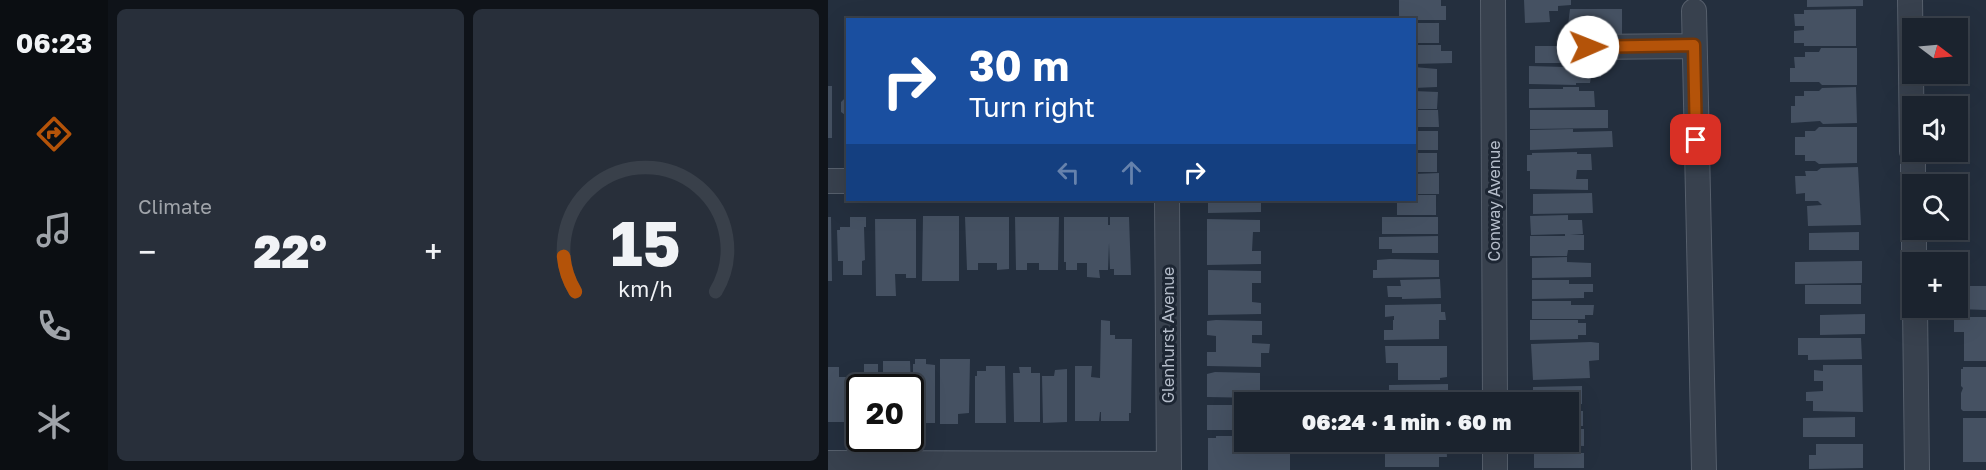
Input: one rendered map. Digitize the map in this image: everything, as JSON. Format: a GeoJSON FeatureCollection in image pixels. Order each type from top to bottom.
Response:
{"type":"FeatureCollection","features":[{"type":"Feature","properties":{"kind":"street","name":"Conway Avenue"},"geometry":{"type":"LineString","coordinates":[[1492,0],[1495,392]]}},
{"type":"Feature","properties":{"kind":"street"},"geometry":{"type":"LineString","coordinates":[[1910,0],[1911,96]]}},
{"type":"Feature","properties":{"kind":"street"},"geometry":{"type":"LineString","coordinates":[[1694,11],[1704,470]]}},
{"type":"Feature","properties":{"kind":"street"},"geometry":{"type":"LineString","coordinates":[[1588,47],[1694,45]]}},
{"type":"Feature","properties":{"kind":"street"},"geometry":{"type":"LineString","coordinates":[[828,181],[846,181]]}},
{"type":"Feature","properties":{"kind":"street","name":"Glenhurst Avenue"},"geometry":{"type":"LineString","coordinates":[[1167,201],[1169,467]]}},
{"type":"Feature","properties":{"kind":"street"},"geometry":{"type":"LineString","coordinates":[[1915,318],[1917,470]]}},
{"type":"Feature","properties":{"kind":"street"},"geometry":{"type":"LineString","coordinates":[[1495,452],[1495,470]]}},
{"type":"Feature","properties":{"kind":"street"},"geometry":{"type":"LineString","coordinates":[[828,463],[1169,467]]}},
{"type":"Feature","properties":{"kind":"building"},"geometry":{"type":"Polygon","coordinates":[[[1399,0],[1441,0],[1441,6],[1446,6],[1446,20],[1399,18],[1399,0]]]}},
{"type":"Feature","properties":{"kind":"building"},"geometry":{"type":"Polygon","coordinates":[[[1524,0],[1571,0],[1571,5],[1558,6],[1558,11],[1549,11],[1550,22],[1525,23],[1524,0]]]}},
{"type":"Feature","properties":{"kind":"building"},"geometry":{"type":"Polygon","coordinates":[[[1807,0],[1863,0],[1863,6],[1807,7],[1807,0]]]}},
{"type":"Feature","properties":{"kind":"building"},"geometry":{"type":"Polygon","coordinates":[[[1570,9],[1622,9],[1622,37],[1571,38],[1570,25],[1568,25],[1570,9]]]}},
{"type":"Feature","properties":{"kind":"building"},"geometry":{"type":"Polygon","coordinates":[[[1856,9],[1856,46],[1804,46],[1804,43],[1794,43],[1794,31],[1804,30],[1804,26],[1795,26],[1794,14],[1804,14],[1804,10],[1856,9]]]}},
{"type":"Feature","properties":{"kind":"building"},"geometry":{"type":"Polygon","coordinates":[[[1416,23],[1439,23],[1439,43],[1416,43],[1416,23]]]}},
{"type":"Feature","properties":{"kind":"building"},"geometry":{"type":"Polygon","coordinates":[[[1416,45],[1441,45],[1441,51],[1452,51],[1452,63],[1416,64],[1416,45]]]}},
{"type":"Feature","properties":{"kind":"building"},"geometry":{"type":"Polygon","coordinates":[[[1535,46],[1586,47],[1583,60],[1535,63],[1535,46]]]}},
{"type":"Feature","properties":{"kind":"building"},"geometry":{"type":"Polygon","coordinates":[[[1821,48],[1857,48],[1857,85],[1790,82],[1790,68],[1795,68],[1794,57],[1805,57],[1805,52],[1819,52],[1821,48]]]}},
{"type":"Feature","properties":{"kind":"building"},"geometry":{"type":"Polygon","coordinates":[[[1529,66],[1601,68],[1601,77],[1591,77],[1590,83],[1576,83],[1576,85],[1529,84],[1529,66]]]}},
{"type":"Feature","properties":{"kind":"building"},"geometry":{"type":"Polygon","coordinates":[[[1416,67],[1437,69],[1437,87],[1416,88],[1416,67]]]}},
{"type":"Feature","properties":{"kind":"building"},"geometry":{"type":"Polygon","coordinates":[[[828,86],[832,86],[832,138],[828,138],[828,86]]]}},
{"type":"Feature","properties":{"kind":"building"},"geometry":{"type":"Polygon","coordinates":[[[1563,87],[1579,87],[1579,91],[1594,91],[1595,107],[1529,108],[1529,89],[1563,89],[1563,87]]]}},
{"type":"Feature","properties":{"kind":"building"},"geometry":{"type":"Polygon","coordinates":[[[1856,87],[1857,123],[1823,124],[1820,121],[1791,123],[1791,106],[1795,106],[1795,96],[1804,96],[1804,91],[1856,87]]]}},
{"type":"Feature","properties":{"kind":"building"},"geometry":{"type":"Polygon","coordinates":[[[1416,91],[1438,92],[1437,109],[1416,109],[1416,91]]]}},
{"type":"Feature","properties":{"kind":"building"},"geometry":{"type":"Polygon","coordinates":[[[846,97],[846,116],[841,112],[841,102],[846,97]]]}},
{"type":"Feature","properties":{"kind":"building"},"geometry":{"type":"Polygon","coordinates":[[[1416,110],[1438,110],[1439,127],[1416,127],[1416,110]]]}},
{"type":"Feature","properties":{"kind":"building"},"geometry":{"type":"Polygon","coordinates":[[[1530,110],[1608,110],[1608,128],[1530,129],[1530,110]]]}},
{"type":"Feature","properties":{"kind":"building"},"geometry":{"type":"Polygon","coordinates":[[[1819,127],[1857,127],[1857,163],[1819,164],[1815,161],[1805,161],[1805,155],[1795,155],[1795,137],[1805,137],[1805,131],[1815,131],[1819,127]]]}},
{"type":"Feature","properties":{"kind":"building"},"geometry":{"type":"Polygon","coordinates":[[[1573,129],[1573,132],[1612,131],[1613,147],[1530,150],[1530,130],[1573,129]]]}},
{"type":"Feature","properties":{"kind":"building"},"geometry":{"type":"Polygon","coordinates":[[[1416,131],[1438,131],[1438,150],[1416,150],[1416,131]]]}},
{"type":"Feature","properties":{"kind":"building"},"geometry":{"type":"Polygon","coordinates":[[[1577,152],[1577,154],[1591,154],[1592,170],[1577,170],[1576,179],[1588,179],[1588,190],[1530,189],[1527,155],[1577,152]]]}},
{"type":"Feature","properties":{"kind":"building"},"geometry":{"type":"Polygon","coordinates":[[[1416,153],[1437,153],[1437,172],[1416,172],[1416,153]]]}},
{"type":"Feature","properties":{"kind":"building"},"geometry":{"type":"Polygon","coordinates":[[[1858,167],[1861,225],[1808,226],[1807,206],[1822,205],[1818,201],[1805,201],[1805,193],[1796,194],[1795,176],[1806,176],[1805,171],[1817,171],[1821,168],[1858,167]]]}},
{"type":"Feature","properties":{"kind":"building"},"geometry":{"type":"Polygon","coordinates":[[[1439,173],[1439,194],[1416,194],[1416,174],[1439,173]]]}},
{"type":"Feature","properties":{"kind":"building"},"geometry":{"type":"Polygon","coordinates":[[[1592,193],[1593,213],[1533,214],[1533,194],[1592,193]]]}},
{"type":"Feature","properties":{"kind":"building"},"geometry":{"type":"Polygon","coordinates":[[[1416,195],[1436,195],[1436,215],[1397,215],[1397,201],[1416,201],[1416,195]]]}},
{"type":"Feature","properties":{"kind":"building"},"geometry":{"type":"Polygon","coordinates":[[[1208,201],[1261,201],[1261,212],[1208,213],[1208,201]]]}},
{"type":"Feature","properties":{"kind":"building"},"geometry":{"type":"Polygon","coordinates":[[[1568,215],[1568,220],[1582,220],[1583,234],[1570,235],[1584,235],[1584,250],[1568,250],[1567,256],[1530,256],[1530,236],[1565,236],[1565,234],[1531,235],[1530,216],[1568,215]]]}},
{"type":"Feature","properties":{"kind":"building"},"geometry":{"type":"Polygon","coordinates":[[[923,216],[959,216],[959,281],[922,281],[923,216]]]}},
{"type":"Feature","properties":{"kind":"building"},"geometry":{"type":"Polygon","coordinates":[[[828,217],[831,217],[832,281],[828,281],[828,217]]]}},
{"type":"Feature","properties":{"kind":"building"},"geometry":{"type":"Polygon","coordinates":[[[850,217],[866,217],[865,260],[862,261],[862,275],[843,275],[843,261],[838,261],[837,230],[840,230],[840,227],[850,227],[850,217]]]}},
{"type":"Feature","properties":{"kind":"building"},"geometry":{"type":"Polygon","coordinates":[[[965,217],[1009,217],[1009,269],[997,270],[997,263],[978,263],[978,270],[967,270],[965,217]]]}},
{"type":"Feature","properties":{"kind":"building"},"geometry":{"type":"Polygon","coordinates":[[[1015,217],[1059,217],[1058,270],[1039,270],[1039,263],[1027,263],[1027,270],[1016,270],[1015,217]]]}},
{"type":"Feature","properties":{"kind":"building"},"geometry":{"type":"Polygon","coordinates":[[[1064,217],[1108,217],[1108,225],[1110,225],[1110,217],[1129,217],[1131,275],[1114,275],[1114,269],[1110,269],[1109,243],[1108,270],[1099,270],[1100,278],[1087,277],[1087,263],[1077,263],[1077,270],[1066,270],[1064,217]]]}},
{"type":"Feature","properties":{"kind":"building"},"geometry":{"type":"Polygon","coordinates":[[[1382,217],[1438,217],[1438,234],[1382,234],[1382,217]]]}},
{"type":"Feature","properties":{"kind":"building"},"geometry":{"type":"Polygon","coordinates":[[[875,219],[916,219],[916,278],[906,278],[906,274],[895,274],[896,296],[876,296],[875,219]]]}},
{"type":"Feature","properties":{"kind":"building"},"geometry":{"type":"Polygon","coordinates":[[[1207,219],[1260,220],[1260,232],[1253,232],[1252,251],[1261,251],[1261,264],[1207,265],[1207,219]]]}},
{"type":"Feature","properties":{"kind":"building"},"geometry":{"type":"Polygon","coordinates":[[[1859,232],[1859,250],[1809,250],[1809,233],[1859,232]]]}},
{"type":"Feature","properties":{"kind":"building"},"geometry":{"type":"Polygon","coordinates":[[[1438,236],[1438,253],[1392,253],[1392,249],[1379,249],[1379,237],[1438,236]]]}},
{"type":"Feature","properties":{"kind":"building"},"geometry":{"type":"Polygon","coordinates":[[[1567,257],[1567,262],[1591,263],[1591,277],[1532,278],[1532,258],[1567,257]]]}},
{"type":"Feature","properties":{"kind":"building"},"geometry":{"type":"Polygon","coordinates":[[[1377,260],[1439,260],[1439,277],[1373,278],[1373,270],[1377,270],[1377,260]]]}},
{"type":"Feature","properties":{"kind":"building"},"geometry":{"type":"Polygon","coordinates":[[[1862,261],[1862,283],[1795,284],[1795,262],[1862,261]]]}},
{"type":"Feature","properties":{"kind":"building"},"geometry":{"type":"Polygon","coordinates":[[[1208,270],[1261,271],[1261,283],[1252,283],[1252,302],[1261,303],[1261,314],[1208,315],[1208,270]]]}},
{"type":"Feature","properties":{"kind":"building"},"geometry":{"type":"Polygon","coordinates":[[[1440,279],[1441,298],[1388,297],[1387,286],[1401,286],[1400,280],[1440,279]]]}},
{"type":"Feature","properties":{"kind":"building"},"geometry":{"type":"Polygon","coordinates":[[[1532,280],[1569,280],[1569,284],[1593,284],[1593,292],[1584,292],[1584,298],[1532,299],[1532,280]]]}},
{"type":"Feature","properties":{"kind":"building"},"geometry":{"type":"Polygon","coordinates":[[[1805,285],[1861,285],[1861,304],[1805,304],[1805,285]]]}},
{"type":"Feature","properties":{"kind":"building"},"geometry":{"type":"Polygon","coordinates":[[[1968,286],[1986,286],[1986,310],[1968,309],[1968,286]]]}},
{"type":"Feature","properties":{"kind":"building"},"geometry":{"type":"Polygon","coordinates":[[[1532,301],[1571,301],[1571,305],[1594,305],[1593,315],[1585,315],[1585,319],[1532,319],[1532,301]]]}},
{"type":"Feature","properties":{"kind":"building"},"geometry":{"type":"Polygon","coordinates":[[[1441,304],[1441,312],[1445,312],[1446,320],[1439,320],[1439,339],[1384,340],[1384,330],[1393,330],[1394,320],[1394,316],[1385,317],[1385,305],[1441,304]]]}},
{"type":"Feature","properties":{"kind":"building"},"geometry":{"type":"Polygon","coordinates":[[[1865,314],[1865,334],[1820,335],[1820,315],[1865,314]]]}},
{"type":"Feature","properties":{"kind":"building"},"geometry":{"type":"Polygon","coordinates":[[[1986,317],[1986,361],[1964,361],[1964,332],[1954,332],[1954,318],[1986,317]]]}},
{"type":"Feature","properties":{"kind":"building"},"geometry":{"type":"Polygon","coordinates":[[[1101,320],[1110,321],[1110,335],[1115,335],[1115,339],[1132,339],[1129,421],[1101,421],[1100,412],[1099,421],[1075,421],[1075,366],[1092,366],[1091,377],[1100,378],[1101,320]]]}},
{"type":"Feature","properties":{"kind":"building"},"geometry":{"type":"Polygon","coordinates":[[[1530,320],[1578,320],[1578,323],[1586,323],[1586,335],[1578,335],[1578,339],[1530,340],[1530,320]]]}},
{"type":"Feature","properties":{"kind":"building"},"geometry":{"type":"Polygon","coordinates":[[[1207,321],[1262,321],[1262,335],[1252,335],[1252,343],[1270,344],[1269,353],[1261,353],[1261,367],[1207,366],[1207,352],[1216,352],[1216,336],[1207,335],[1207,321]]]}},
{"type":"Feature","properties":{"kind":"building"},"geometry":{"type":"Polygon","coordinates":[[[1798,338],[1861,338],[1862,359],[1808,360],[1808,355],[1798,355],[1798,338]]]}},
{"type":"Feature","properties":{"kind":"building"},"geometry":{"type":"Polygon","coordinates":[[[1599,343],[1599,360],[1589,361],[1590,378],[1533,380],[1531,344],[1599,343]]]}},
{"type":"Feature","properties":{"kind":"building"},"geometry":{"type":"Polygon","coordinates":[[[1385,346],[1447,346],[1447,377],[1440,378],[1440,380],[1398,380],[1398,363],[1386,363],[1385,346]]]}},
{"type":"Feature","properties":{"kind":"building"},"geometry":{"type":"Polygon","coordinates":[[[915,359],[926,359],[926,364],[935,365],[935,423],[924,423],[924,374],[913,374],[913,364],[915,364],[915,359]]]}},
{"type":"Feature","properties":{"kind":"building"},"geometry":{"type":"Polygon","coordinates":[[[940,359],[970,359],[969,413],[958,414],[958,424],[940,424],[940,359]]]}},
{"type":"Feature","properties":{"kind":"building"},"geometry":{"type":"Polygon","coordinates":[[[883,361],[910,361],[910,374],[883,374],[883,361]]]}},
{"type":"Feature","properties":{"kind":"building"},"geometry":{"type":"Polygon","coordinates":[[[864,364],[878,364],[878,374],[852,374],[864,373],[864,364]]]}},
{"type":"Feature","properties":{"kind":"building"},"geometry":{"type":"Polygon","coordinates":[[[1823,365],[1862,365],[1863,412],[1813,411],[1813,401],[1806,401],[1806,392],[1823,391],[1823,381],[1814,381],[1814,370],[1823,371],[1823,365]]]}},
{"type":"Feature","properties":{"kind":"building"},"geometry":{"type":"Polygon","coordinates":[[[986,366],[1005,366],[1006,423],[975,423],[975,376],[977,376],[977,371],[986,371],[986,366]]]}},
{"type":"Feature","properties":{"kind":"building"},"geometry":{"type":"Polygon","coordinates":[[[828,367],[839,367],[839,377],[846,377],[846,422],[828,422],[828,367]]]}},
{"type":"Feature","properties":{"kind":"building"},"geometry":{"type":"Polygon","coordinates":[[[1019,367],[1031,367],[1031,373],[1040,373],[1040,422],[1014,422],[1013,373],[1020,373],[1019,367]]]}},
{"type":"Feature","properties":{"kind":"building"},"geometry":{"type":"Polygon","coordinates":[[[1963,367],[1986,367],[1986,411],[1963,411],[1961,409],[1963,388],[1961,369],[1963,367]]]}},
{"type":"Feature","properties":{"kind":"building"},"geometry":{"type":"Polygon","coordinates":[[[1067,369],[1067,422],[1043,423],[1042,376],[1054,376],[1055,370],[1067,369]]]}},
{"type":"Feature","properties":{"kind":"building"},"geometry":{"type":"Polygon","coordinates":[[[1215,372],[1260,373],[1260,392],[1234,392],[1234,398],[1207,397],[1207,374],[1215,372]]]}},
{"type":"Feature","properties":{"kind":"building"},"geometry":{"type":"Polygon","coordinates":[[[1448,384],[1448,392],[1389,392],[1389,385],[1448,384]]]}},
{"type":"Feature","properties":{"kind":"building"},"geometry":{"type":"Polygon","coordinates":[[[1582,386],[1582,404],[1579,404],[1579,392],[1533,392],[1533,387],[1582,386]]]}},
{"type":"Feature","properties":{"kind":"building"},"geometry":{"type":"Polygon","coordinates":[[[1207,405],[1234,405],[1234,430],[1207,430],[1207,405]]]}},
{"type":"Feature","properties":{"kind":"building"},"geometry":{"type":"Polygon","coordinates":[[[1579,411],[1583,411],[1583,426],[1579,426],[1579,411]]]}},
{"type":"Feature","properties":{"kind":"building"},"geometry":{"type":"Polygon","coordinates":[[[1855,417],[1855,437],[1803,437],[1803,418],[1855,417]]]}},
{"type":"Feature","properties":{"kind":"building"},"geometry":{"type":"Polygon","coordinates":[[[1963,418],[1986,418],[1986,462],[1963,462],[1963,418]]]}},
{"type":"Feature","properties":{"kind":"building"},"geometry":{"type":"Polygon","coordinates":[[[1579,429],[1584,429],[1584,446],[1579,446],[1579,429]]]}},
{"type":"Feature","properties":{"kind":"building"},"geometry":{"type":"Polygon","coordinates":[[[1216,436],[1234,436],[1234,452],[1290,452],[1290,470],[1208,470],[1208,438],[1216,438],[1216,436]]]}},
{"type":"Feature","properties":{"kind":"building"},"geometry":{"type":"Polygon","coordinates":[[[1816,444],[1863,444],[1863,468],[1809,469],[1809,455],[1816,455],[1816,444]]]}},
{"type":"Feature","properties":{"kind":"building"},"geometry":{"type":"Polygon","coordinates":[[[1385,452],[1447,452],[1447,457],[1439,457],[1439,467],[1385,467],[1385,452]]]}},
{"type":"Feature","properties":{"kind":"building"},"geometry":{"type":"Polygon","coordinates":[[[1534,452],[1584,453],[1584,468],[1534,468],[1534,452]]]}},
{"type":"Feature","properties":{"kind":"route"},"geometry":{"type":"LineString","coordinates":[[1588,47],[1694,45],[1696,140]]}}]}
